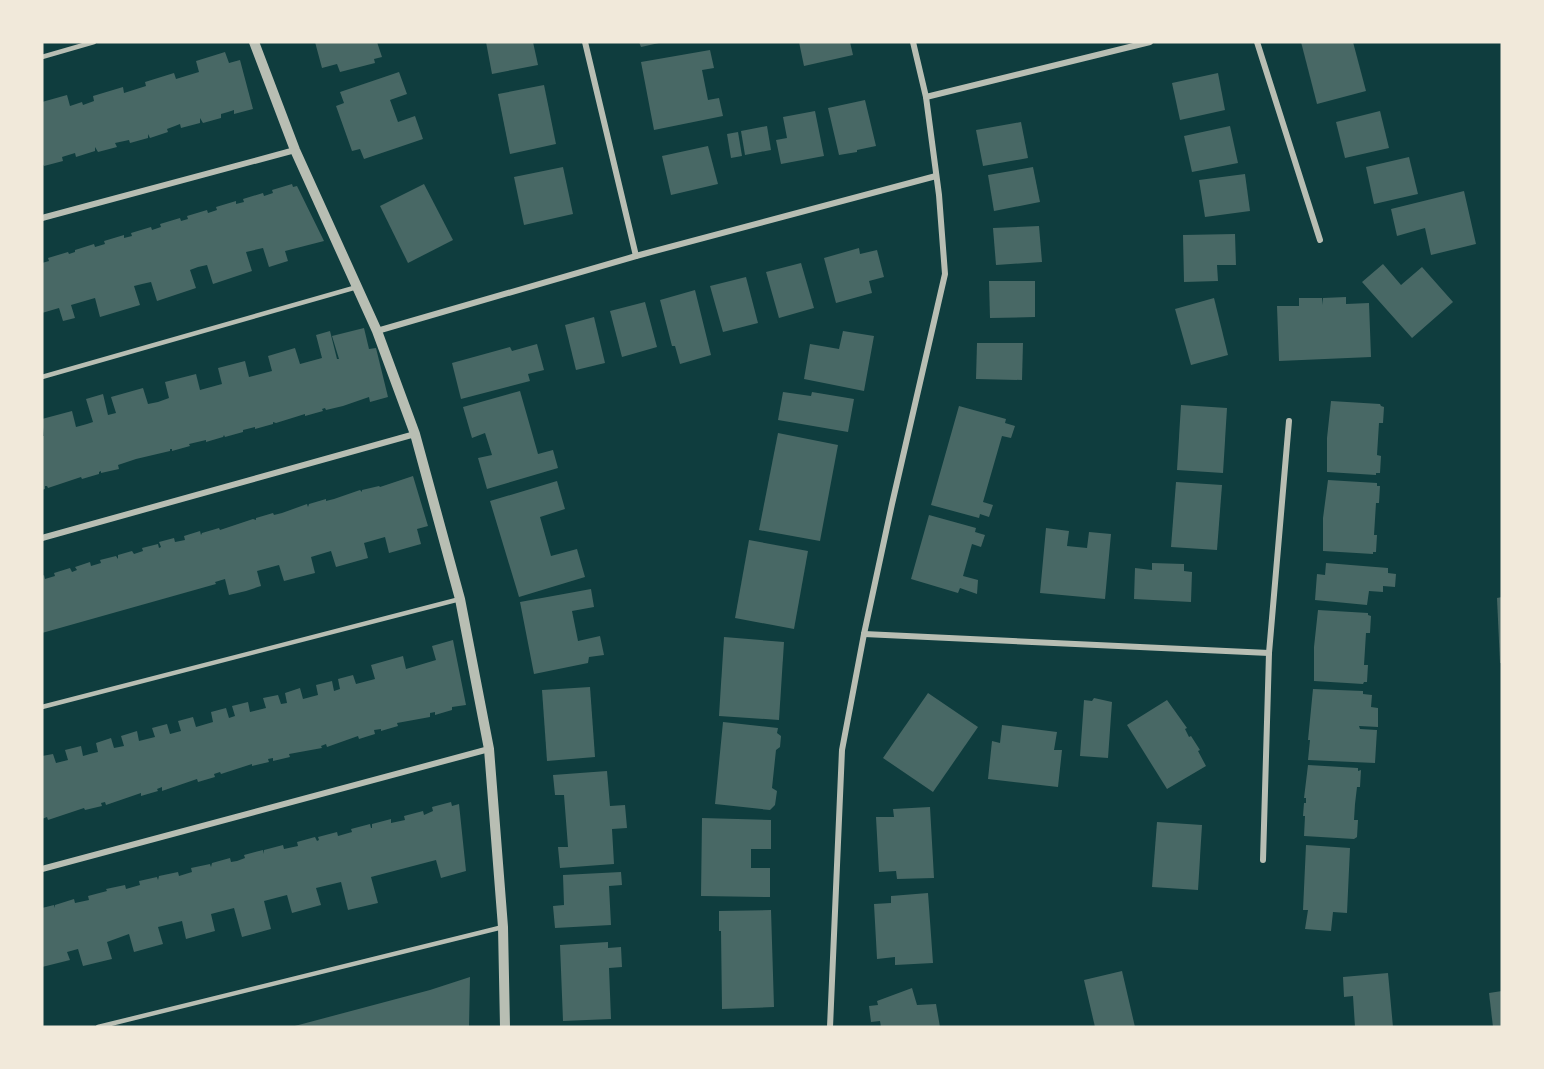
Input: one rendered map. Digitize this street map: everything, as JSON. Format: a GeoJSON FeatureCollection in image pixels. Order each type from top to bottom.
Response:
{"type":"FeatureCollection","features":[{"type":"Feature","properties":{"kind":"street"},"geometry":{"type":"LineString","coordinates":[[254,42],[295,150],[377,331],[415,434],[460,599],[489,749],[503,927],[505,1027]]}},
{"type":"Feature","properties":{"kind":"street"},"geometry":{"type":"LineString","coordinates":[[585,42],[636,256]]}},
{"type":"Feature","properties":{"kind":"street"},"geometry":{"type":"LineString","coordinates":[[830,1027],[842,750],[864,634],[945,274],[926,97],[913,42]]}},
{"type":"Feature","properties":{"kind":"street"},"geometry":{"type":"LineString","coordinates":[[926,97],[1150,42]]}},
{"type":"Feature","properties":{"kind":"street"},"geometry":{"type":"LineString","coordinates":[[1257,42],[1320,240]]}},
{"type":"Feature","properties":{"kind":"street"},"geometry":{"type":"LineString","coordinates":[[42,218],[295,150]]}},
{"type":"Feature","properties":{"kind":"street"},"geometry":{"type":"LineString","coordinates":[[377,331],[636,256],[936,176]]}},
{"type":"Feature","properties":{"kind":"street"},"geometry":{"type":"LineString","coordinates":[[1263,860],[1269,653],[1289,421]]}},
{"type":"Feature","properties":{"kind":"street"},"geometry":{"type":"LineString","coordinates":[[42,538],[415,434]]}},
{"type":"Feature","properties":{"kind":"street"},"geometry":{"type":"LineString","coordinates":[[864,634],[1269,653]]}},
{"type":"Feature","properties":{"kind":"street"},"geometry":{"type":"LineString","coordinates":[[42,869],[489,749]]}},
{"type":"Feature","properties":{"kind":"lane"},"geometry":{"type":"LineString","coordinates":[[42,57],[94,42]]}},
{"type":"Feature","properties":{"kind":"lane"},"geometry":{"type":"LineString","coordinates":[[42,377],[357,287]]}},
{"type":"Feature","properties":{"kind":"lane"},"geometry":{"type":"LineString","coordinates":[[42,707],[460,599]]}},
{"type":"Feature","properties":{"kind":"lane"},"geometry":{"type":"LineString","coordinates":[[98,1027],[503,927]]}},
{"type":"Feature","properties":{"kind":"building"},"geometry":{"type":"Polygon","coordinates":[[[315,42],[377,42],[382,57],[374,59],[375,63],[340,72],[337,64],[322,68],[315,42]]]}},
{"type":"Feature","properties":{"kind":"building"},"geometry":{"type":"Polygon","coordinates":[[[486,42],[533,42],[538,65],[492,74],[486,42]]]}},
{"type":"Feature","properties":{"kind":"building"},"geometry":{"type":"Polygon","coordinates":[[[639,42],[658,42],[659,43],[641,47],[639,42]]]}},
{"type":"Feature","properties":{"kind":"building"},"geometry":{"type":"Polygon","coordinates":[[[799,42],[850,42],[853,55],[804,66],[799,42]]]}},
{"type":"Feature","properties":{"kind":"building"},"geometry":{"type":"Polygon","coordinates":[[[1301,42],[1353,42],[1366,91],[1317,104],[1301,42]]]}},
{"type":"Feature","properties":{"kind":"building"},"geometry":{"type":"Polygon","coordinates":[[[710,50],[714,68],[702,70],[708,100],[719,98],[723,116],[654,130],[641,62],[710,50]]]}},
{"type":"Feature","properties":{"kind":"building"},"geometry":{"type":"Polygon","coordinates":[[[225,52],[229,63],[240,60],[253,109],[234,114],[234,110],[221,114],[221,118],[203,123],[200,118],[200,123],[181,128],[180,124],[167,129],[168,132],[150,138],[148,134],[148,138],[130,143],[129,140],[115,143],[117,147],[98,152],[95,147],[95,151],[76,157],[75,153],[62,157],[63,161],[44,166],[42,163],[42,102],[67,95],[70,106],[82,102],[83,105],[94,101],[93,96],[123,87],[124,93],[146,86],[145,82],[174,73],[176,79],[199,72],[196,61],[225,52]]]}},
{"type":"Feature","properties":{"kind":"building"},"geometry":{"type":"Polygon","coordinates":[[[399,72],[407,94],[390,100],[398,122],[415,116],[423,139],[364,159],[360,149],[352,151],[336,106],[344,103],[340,92],[399,72]]]}},
{"type":"Feature","properties":{"kind":"building"},"geometry":{"type":"Polygon","coordinates":[[[1218,73],[1225,110],[1180,120],[1172,83],[1218,73]]]}},
{"type":"Feature","properties":{"kind":"building"},"geometry":{"type":"Polygon","coordinates":[[[544,85],[556,144],[510,154],[498,94],[544,85]]]}},
{"type":"Feature","properties":{"kind":"building"},"geometry":{"type":"Polygon","coordinates":[[[865,100],[876,146],[839,155],[828,108],[865,100]]]}},
{"type":"Feature","properties":{"kind":"building"},"geometry":{"type":"Polygon","coordinates":[[[815,111],[824,156],[781,164],[776,140],[787,138],[783,117],[815,111]]]}},
{"type":"Feature","properties":{"kind":"building"},"geometry":{"type":"Polygon","coordinates":[[[1380,111],[1389,148],[1345,158],[1336,122],[1380,111]]]}},
{"type":"Feature","properties":{"kind":"building"},"geometry":{"type":"Polygon","coordinates":[[[1021,122],[1028,158],[983,166],[976,130],[1021,122]]]}},
{"type":"Feature","properties":{"kind":"building"},"geometry":{"type":"Polygon","coordinates":[[[767,126],[771,150],[745,155],[741,131],[767,126]]]}},
{"type":"Feature","properties":{"kind":"building"},"geometry":{"type":"Polygon","coordinates":[[[1230,126],[1238,163],[1192,172],[1184,136],[1230,126]]]}},
{"type":"Feature","properties":{"kind":"building"},"geometry":{"type":"Polygon","coordinates":[[[738,132],[742,156],[731,158],[727,134],[738,132]]]}},
{"type":"Feature","properties":{"kind":"building"},"geometry":{"type":"Polygon","coordinates":[[[708,146],[718,184],[671,195],[662,156],[708,146]]]}},
{"type":"Feature","properties":{"kind":"building"},"geometry":{"type":"Polygon","coordinates":[[[1409,157],[1418,194],[1374,204],[1366,167],[1409,157]]]}},
{"type":"Feature","properties":{"kind":"building"},"geometry":{"type":"Polygon","coordinates":[[[563,167],[573,214],[524,225],[514,177],[563,167]]]}},
{"type":"Feature","properties":{"kind":"building"},"geometry":{"type":"Polygon","coordinates":[[[1033,167],[1040,202],[994,211],[988,175],[1033,167]]]}},
{"type":"Feature","properties":{"kind":"building"},"geometry":{"type":"Polygon","coordinates":[[[1245,174],[1250,211],[1205,217],[1199,180],[1245,174]]]}},
{"type":"Feature","properties":{"kind":"building"},"geometry":{"type":"Polygon","coordinates":[[[292,184],[293,187],[297,186],[324,241],[285,251],[288,261],[269,267],[263,248],[246,252],[252,271],[213,284],[207,265],[198,267],[190,270],[196,288],[157,301],[151,282],[134,286],[140,305],[100,317],[95,298],[71,305],[75,318],[63,321],[59,308],[42,313],[42,263],[49,261],[48,258],[68,252],[69,254],[94,244],[95,247],[105,244],[104,241],[124,235],[124,238],[132,236],[131,233],[151,227],[152,230],[161,227],[160,224],[180,218],[181,221],[188,219],[187,216],[207,210],[208,213],[217,210],[216,207],[236,201],[236,204],[244,202],[243,199],[263,193],[264,196],[273,193],[272,190],[292,184]]]}},
{"type":"Feature","properties":{"kind":"building"},"geometry":{"type":"Polygon","coordinates":[[[424,184],[453,240],[408,263],[380,206],[424,184]]]}},
{"type":"Feature","properties":{"kind":"building"},"geometry":{"type":"Polygon","coordinates":[[[1464,191],[1476,244],[1431,255],[1425,228],[1397,236],[1391,209],[1464,191]]]}},
{"type":"Feature","properties":{"kind":"building"},"geometry":{"type":"Polygon","coordinates":[[[1039,226],[1042,262],[996,265],[993,228],[1039,226]]]}},
{"type":"Feature","properties":{"kind":"building"},"geometry":{"type":"Polygon","coordinates":[[[1235,234],[1236,265],[1217,265],[1218,281],[1184,282],[1183,235],[1235,234]]]}},
{"type":"Feature","properties":{"kind":"building"},"geometry":{"type":"Polygon","coordinates":[[[859,248],[860,254],[877,250],[884,277],[869,281],[872,293],[836,303],[824,258],[859,248]]]}},
{"type":"Feature","properties":{"kind":"building"},"geometry":{"type":"Polygon","coordinates":[[[801,263],[814,308],[779,318],[766,272],[801,263]]]}},
{"type":"Feature","properties":{"kind":"building"},"geometry":{"type":"Polygon","coordinates":[[[1383,264],[1401,285],[1422,267],[1453,302],[1412,338],[1362,282],[1383,264]]]}},
{"type":"Feature","properties":{"kind":"building"},"geometry":{"type":"Polygon","coordinates":[[[746,277],[758,323],[723,332],[710,286],[746,277]]]}},
{"type":"Feature","properties":{"kind":"building"},"geometry":{"type":"Polygon","coordinates":[[[989,281],[1035,281],[1035,317],[990,318],[989,281]]]}},
{"type":"Feature","properties":{"kind":"building"},"geometry":{"type":"Polygon","coordinates":[[[695,290],[711,355],[680,364],[675,346],[672,346],[660,300],[695,290]]]}},
{"type":"Feature","properties":{"kind":"building"},"geometry":{"type":"Polygon","coordinates":[[[1346,297],[1346,304],[1369,303],[1371,357],[1279,361],[1277,306],[1299,306],[1299,298],[1322,298],[1323,305],[1323,298],[1346,297]]]}},
{"type":"Feature","properties":{"kind":"building"},"geometry":{"type":"Polygon","coordinates":[[[1214,298],[1228,355],[1191,365],[1175,309],[1214,298]]]}},
{"type":"Feature","properties":{"kind":"building"},"geometry":{"type":"Polygon","coordinates":[[[645,302],[657,347],[622,357],[610,311],[645,302]]]}},
{"type":"Feature","properties":{"kind":"building"},"geometry":{"type":"Polygon","coordinates":[[[594,317],[605,363],[576,370],[565,325],[594,317]]]}},
{"type":"Feature","properties":{"kind":"building"},"geometry":{"type":"Polygon","coordinates":[[[364,328],[369,349],[376,348],[388,397],[370,402],[369,397],[343,406],[326,410],[325,408],[322,409],[323,411],[305,416],[305,414],[255,429],[255,427],[243,430],[243,432],[225,437],[224,435],[206,442],[206,440],[189,444],[190,446],[172,451],[170,449],[170,451],[118,465],[119,469],[101,473],[101,471],[99,474],[82,479],[81,477],[48,488],[45,486],[42,490],[42,436],[44,436],[42,419],[72,411],[76,427],[87,424],[93,422],[86,399],[103,394],[108,415],[116,413],[111,397],[143,388],[148,404],[158,402],[169,398],[165,382],[196,374],[200,390],[222,384],[218,368],[245,361],[249,377],[272,371],[268,356],[295,348],[300,364],[322,358],[316,335],[330,331],[337,359],[339,359],[332,336],[364,328]]]}},
{"type":"Feature","properties":{"kind":"building"},"geometry":{"type":"Polygon","coordinates":[[[843,331],[874,336],[864,391],[804,379],[810,344],[839,349],[843,331]]]}},
{"type":"Feature","properties":{"kind":"building"},"geometry":{"type":"Polygon","coordinates":[[[977,343],[1023,343],[1022,380],[976,379],[977,343]]]}},
{"type":"Feature","properties":{"kind":"building"},"geometry":{"type":"Polygon","coordinates":[[[537,344],[544,370],[528,374],[530,381],[461,399],[452,363],[510,347],[512,351],[537,344]]]}},
{"type":"Feature","properties":{"kind":"building"},"geometry":{"type":"Polygon","coordinates":[[[520,391],[538,454],[553,450],[558,468],[487,489],[478,458],[492,455],[485,433],[472,438],[463,407],[520,391]]]}},
{"type":"Feature","properties":{"kind":"building"},"geometry":{"type":"Polygon","coordinates":[[[783,392],[811,396],[812,392],[854,399],[848,432],[778,420],[783,392]]]}},
{"type":"Feature","properties":{"kind":"building"},"geometry":{"type":"Polygon","coordinates":[[[1331,401],[1380,404],[1384,407],[1383,423],[1379,423],[1377,455],[1381,456],[1380,473],[1376,475],[1327,472],[1327,438],[1331,401]]]}},
{"type":"Feature","properties":{"kind":"building"},"geometry":{"type":"Polygon","coordinates":[[[1181,405],[1227,408],[1223,473],[1177,470],[1181,405]]]}},
{"type":"Feature","properties":{"kind":"building"},"geometry":{"type":"Polygon","coordinates":[[[959,406],[1006,419],[1005,423],[1015,426],[1011,438],[1002,436],[983,502],[993,505],[989,517],[980,514],[979,518],[931,505],[959,406]]]}},
{"type":"Feature","properties":{"kind":"building"},"geometry":{"type":"Polygon","coordinates":[[[778,433],[838,445],[820,541],[759,530],[778,433]]]}},
{"type":"Feature","properties":{"kind":"building"},"geometry":{"type":"Polygon","coordinates":[[[413,476],[428,526],[417,529],[421,544],[389,553],[385,537],[364,543],[368,558],[336,567],[331,551],[311,557],[315,573],[284,581],[279,565],[257,571],[261,586],[246,591],[229,595],[225,579],[215,582],[216,584],[42,633],[42,576],[44,575],[45,579],[55,576],[54,573],[70,568],[72,572],[77,570],[75,567],[90,562],[91,566],[101,563],[100,560],[116,556],[118,559],[118,555],[132,551],[134,554],[143,551],[142,548],[158,544],[159,548],[161,547],[159,542],[174,538],[175,542],[185,540],[184,536],[200,531],[201,535],[219,528],[220,530],[307,504],[308,507],[309,504],[360,490],[362,492],[362,490],[380,487],[413,476]]]}},
{"type":"Feature","properties":{"kind":"building"},"geometry":{"type":"Polygon","coordinates":[[[1328,480],[1377,483],[1377,486],[1380,486],[1379,503],[1376,503],[1374,535],[1377,535],[1376,552],[1373,554],[1323,551],[1323,518],[1328,480]]]}},
{"type":"Feature","properties":{"kind":"building"},"geometry":{"type":"Polygon","coordinates":[[[557,481],[565,509],[540,517],[551,556],[577,549],[585,577],[519,597],[490,501],[557,481]]]}},
{"type":"Feature","properties":{"kind":"building"},"geometry":{"type":"Polygon","coordinates":[[[1176,482],[1222,485],[1217,550],[1171,547],[1176,482]]]}},
{"type":"Feature","properties":{"kind":"building"},"geometry":{"type":"Polygon","coordinates":[[[929,515],[976,528],[975,532],[985,535],[981,547],[972,544],[963,576],[978,580],[977,594],[960,588],[958,593],[911,579],[929,515]]]}},
{"type":"Feature","properties":{"kind":"building"},"geometry":{"type":"Polygon","coordinates":[[[1046,528],[1069,531],[1067,546],[1087,548],[1089,532],[1111,534],[1105,599],[1040,593],[1046,528]]]}},
{"type":"Feature","properties":{"kind":"building"},"geometry":{"type":"Polygon","coordinates":[[[749,540],[808,551],[794,629],[735,618],[749,540]]]}},
{"type":"Feature","properties":{"kind":"building"},"geometry":{"type":"Polygon","coordinates":[[[1152,563],[1184,564],[1184,571],[1192,572],[1191,602],[1134,599],[1135,568],[1152,570],[1152,563]]]}},
{"type":"Feature","properties":{"kind":"building"},"geometry":{"type":"Polygon","coordinates":[[[1326,563],[1388,568],[1388,573],[1396,574],[1395,587],[1383,586],[1383,592],[1369,591],[1367,605],[1315,600],[1317,574],[1325,575],[1326,563]]]}},
{"type":"Feature","properties":{"kind":"building"},"geometry":{"type":"Polygon","coordinates":[[[591,589],[594,607],[572,611],[578,641],[600,636],[604,655],[589,657],[588,663],[534,674],[520,602],[591,589]]]}},
{"type":"Feature","properties":{"kind":"building"},"geometry":{"type":"Polygon","coordinates":[[[1502,597],[1502,663],[1500,663],[1497,598],[1502,597]]]}},
{"type":"Feature","properties":{"kind":"building"},"geometry":{"type":"Polygon","coordinates":[[[1318,610],[1368,613],[1371,616],[1370,633],[1366,633],[1364,665],[1368,665],[1367,682],[1363,684],[1314,681],[1314,647],[1318,610]]]}},
{"type":"Feature","properties":{"kind":"building"},"geometry":{"type":"Polygon","coordinates":[[[724,637],[784,642],[779,720],[719,716],[724,637]]]}},
{"type":"Feature","properties":{"kind":"building"},"geometry":{"type":"Polygon","coordinates":[[[453,640],[466,705],[452,707],[452,710],[435,715],[435,712],[430,713],[430,717],[397,723],[398,726],[381,731],[381,729],[374,730],[375,734],[359,739],[358,736],[327,747],[326,744],[321,746],[322,748],[289,754],[290,757],[273,761],[273,758],[268,759],[269,762],[252,766],[252,764],[221,774],[220,772],[214,774],[215,777],[198,782],[197,779],[162,791],[162,787],[157,789],[158,791],[141,796],[141,793],[106,805],[105,802],[101,803],[102,806],[85,810],[84,808],[48,820],[47,817],[42,819],[42,756],[53,754],[56,763],[68,760],[65,750],[81,746],[83,756],[98,752],[96,743],[111,738],[114,748],[124,746],[121,736],[137,731],[139,741],[155,737],[152,728],[167,724],[170,734],[181,731],[178,721],[193,717],[196,727],[213,722],[211,712],[226,708],[229,718],[235,716],[232,706],[248,702],[250,712],[266,708],[263,698],[278,695],[281,704],[287,703],[285,693],[300,688],[303,699],[318,695],[316,685],[332,681],[334,691],[340,689],[338,679],[353,675],[356,684],[375,679],[371,665],[403,656],[406,669],[436,660],[432,646],[453,640]]]}},
{"type":"Feature","properties":{"kind":"building"},"geometry":{"type":"Polygon","coordinates":[[[590,687],[595,757],[547,761],[542,690],[590,687]]]}},
{"type":"Feature","properties":{"kind":"building"},"geometry":{"type":"Polygon","coordinates":[[[1313,689],[1363,691],[1363,694],[1372,695],[1371,707],[1378,708],[1378,727],[1359,726],[1360,729],[1377,730],[1375,763],[1308,760],[1313,689]]]}},
{"type":"Feature","properties":{"kind":"building"},"geometry":{"type":"Polygon","coordinates":[[[928,693],[978,727],[933,792],[883,758],[928,693]]]}},
{"type":"Feature","properties":{"kind":"building"},"geometry":{"type":"Polygon","coordinates":[[[1094,698],[1112,702],[1108,758],[1080,756],[1084,700],[1092,701],[1094,698]]]}},
{"type":"Feature","properties":{"kind":"building"},"geometry":{"type":"Polygon","coordinates":[[[1167,700],[1187,728],[1185,729],[1189,737],[1191,736],[1200,750],[1198,751],[1206,766],[1167,789],[1127,725],[1167,700]]]}},
{"type":"Feature","properties":{"kind":"building"},"geometry":{"type":"Polygon","coordinates":[[[723,722],[778,728],[777,733],[781,736],[780,747],[776,750],[772,788],[777,791],[775,805],[770,810],[715,804],[723,722]]]}},
{"type":"Feature","properties":{"kind":"building"},"geometry":{"type":"Polygon","coordinates":[[[1002,725],[1057,732],[1054,750],[1062,750],[1058,787],[988,779],[992,741],[1000,743],[1002,725]]]}},
{"type":"Feature","properties":{"kind":"building"},"geometry":{"type":"Polygon","coordinates":[[[1308,765],[1361,770],[1354,820],[1358,820],[1357,837],[1354,839],[1304,836],[1305,816],[1303,816],[1306,798],[1304,798],[1308,765]]]}},
{"type":"Feature","properties":{"kind":"building"},"geometry":{"type":"Polygon","coordinates":[[[607,771],[610,806],[625,805],[627,828],[612,829],[614,864],[560,868],[558,847],[568,847],[564,795],[555,795],[553,775],[607,771]]]}},
{"type":"Feature","properties":{"kind":"building"},"geometry":{"type":"Polygon","coordinates":[[[451,802],[452,806],[459,804],[466,871],[441,878],[436,860],[371,877],[378,903],[348,910],[341,882],[316,888],[321,905],[292,913],[287,895],[264,901],[271,929],[242,937],[234,908],[211,914],[215,931],[186,939],[182,921],[158,927],[163,944],[134,952],[129,934],[107,942],[112,959],[83,966],[78,949],[67,952],[70,960],[42,967],[42,908],[54,905],[55,908],[55,905],[74,899],[75,903],[89,900],[88,896],[107,891],[106,889],[125,885],[126,889],[140,885],[139,881],[157,877],[158,880],[159,876],[178,872],[179,876],[192,872],[191,868],[210,864],[211,867],[212,863],[230,858],[231,862],[237,861],[245,858],[244,855],[263,850],[264,854],[264,850],[283,845],[284,849],[298,846],[297,842],[315,837],[317,841],[318,837],[337,832],[338,836],[352,832],[351,829],[370,824],[372,828],[372,824],[391,819],[391,823],[405,820],[404,816],[423,811],[424,815],[433,811],[432,807],[451,802]]]}},
{"type":"Feature","properties":{"kind":"building"},"geometry":{"type":"Polygon","coordinates":[[[930,807],[934,878],[897,879],[896,871],[879,872],[876,817],[894,817],[893,809],[930,807]]]}},
{"type":"Feature","properties":{"kind":"building"},"geometry":{"type":"Polygon","coordinates":[[[702,818],[771,820],[771,849],[751,849],[751,868],[770,868],[770,897],[701,896],[702,818]]]}},
{"type":"Feature","properties":{"kind":"building"},"geometry":{"type":"Polygon","coordinates":[[[1157,822],[1202,825],[1198,890],[1152,887],[1157,822]]]}},
{"type":"Feature","properties":{"kind":"building"},"geometry":{"type":"Polygon","coordinates":[[[1306,845],[1350,848],[1347,913],[1333,912],[1331,931],[1305,929],[1308,910],[1303,910],[1306,845]]]}},
{"type":"Feature","properties":{"kind":"building"},"geometry":{"type":"Polygon","coordinates":[[[621,872],[622,885],[609,886],[611,925],[555,928],[553,906],[564,905],[563,875],[621,872]]]}},
{"type":"Feature","properties":{"kind":"building"},"geometry":{"type":"Polygon","coordinates":[[[928,893],[933,963],[895,965],[895,957],[877,959],[874,904],[891,903],[891,896],[928,893]]]}},
{"type":"Feature","properties":{"kind":"building"},"geometry":{"type":"Polygon","coordinates":[[[771,910],[774,1007],[722,1009],[719,911],[771,910]]]}},
{"type":"Feature","properties":{"kind":"building"},"geometry":{"type":"Polygon","coordinates":[[[608,942],[608,948],[621,947],[622,967],[609,968],[611,1019],[563,1021],[560,945],[608,942]]]}},
{"type":"Feature","properties":{"kind":"building"},"geometry":{"type":"Polygon","coordinates":[[[1122,971],[1135,1027],[1095,1027],[1084,980],[1122,971]]]}},
{"type":"Feature","properties":{"kind":"building"},"geometry":{"type":"Polygon","coordinates":[[[1388,973],[1393,1027],[1355,1027],[1353,996],[1344,997],[1343,977],[1388,973]]]}},
{"type":"Feature","properties":{"kind":"building"},"geometry":{"type":"Polygon","coordinates":[[[470,977],[469,1027],[291,1027],[430,990],[470,977]]]}},
{"type":"Feature","properties":{"kind":"building"},"geometry":{"type":"Polygon","coordinates":[[[912,988],[917,1005],[936,1004],[940,1027],[881,1027],[880,1021],[871,1022],[869,1006],[878,1005],[877,1001],[912,988]]]}},
{"type":"Feature","properties":{"kind":"building"},"geometry":{"type":"Polygon","coordinates":[[[1502,991],[1502,1027],[1493,1027],[1489,993],[1502,991]]]}}]}
